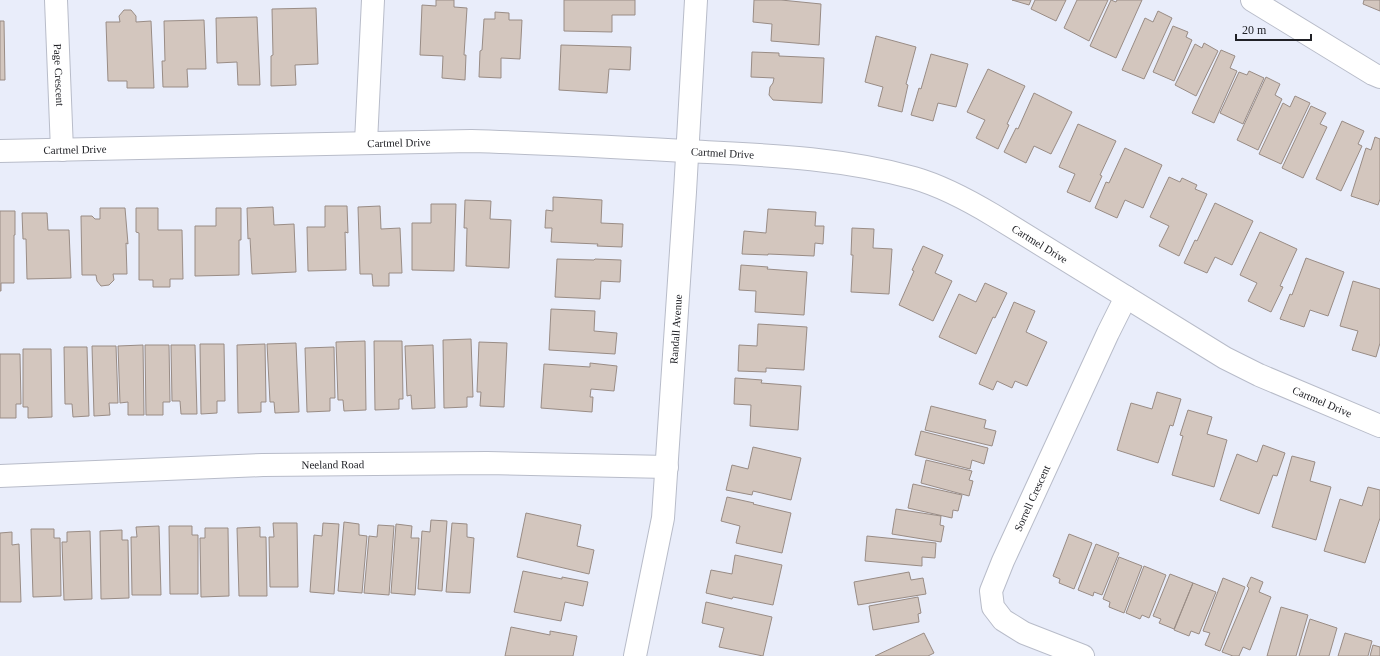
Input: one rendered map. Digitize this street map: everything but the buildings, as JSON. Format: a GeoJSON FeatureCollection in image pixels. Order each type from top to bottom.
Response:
{"type":"FeatureCollection","features":[{"type":"Feature","properties":{"kind":"street","name":"Page Crescent"},"geometry":{"type":"LineString","coordinates":[[56,0],[62,150]]}},
{"type":"Feature","properties":{"kind":"street"},"geometry":{"type":"LineString","coordinates":[[366,142],[373,0]]}},
{"type":"Feature","properties":{"kind":"street","name":"Randall Avenue"},"geometry":{"type":"LineString","coordinates":[[634,656],[663,518],[688,151],[696,0]]}},
{"type":"Feature","properties":{"kind":"street"},"geometry":{"type":"LineString","coordinates":[[1252,0],[1380,77]]}},
{"type":"Feature","properties":{"kind":"street","name":"Cartmel Drive"},"geometry":{"type":"LineString","coordinates":[[0,151],[366,142],[471,141],[778,156],[833,162],[914,178],[961,197],[993,215],[1225,358],[1258,375],[1380,426]]}},
{"type":"Feature","properties":{"kind":"street","name":"Sorrell Crescent"},"geometry":{"type":"LineString","coordinates":[[1083,656],[1024,633],[1003,620],[993,608],[991,591],[1003,561],[1126,297]]}},
{"type":"Feature","properties":{"kind":"street","name":"Neeland Road"},"geometry":{"type":"LineString","coordinates":[[0,476],[263,466],[487,463],[667,467]]}}]}
